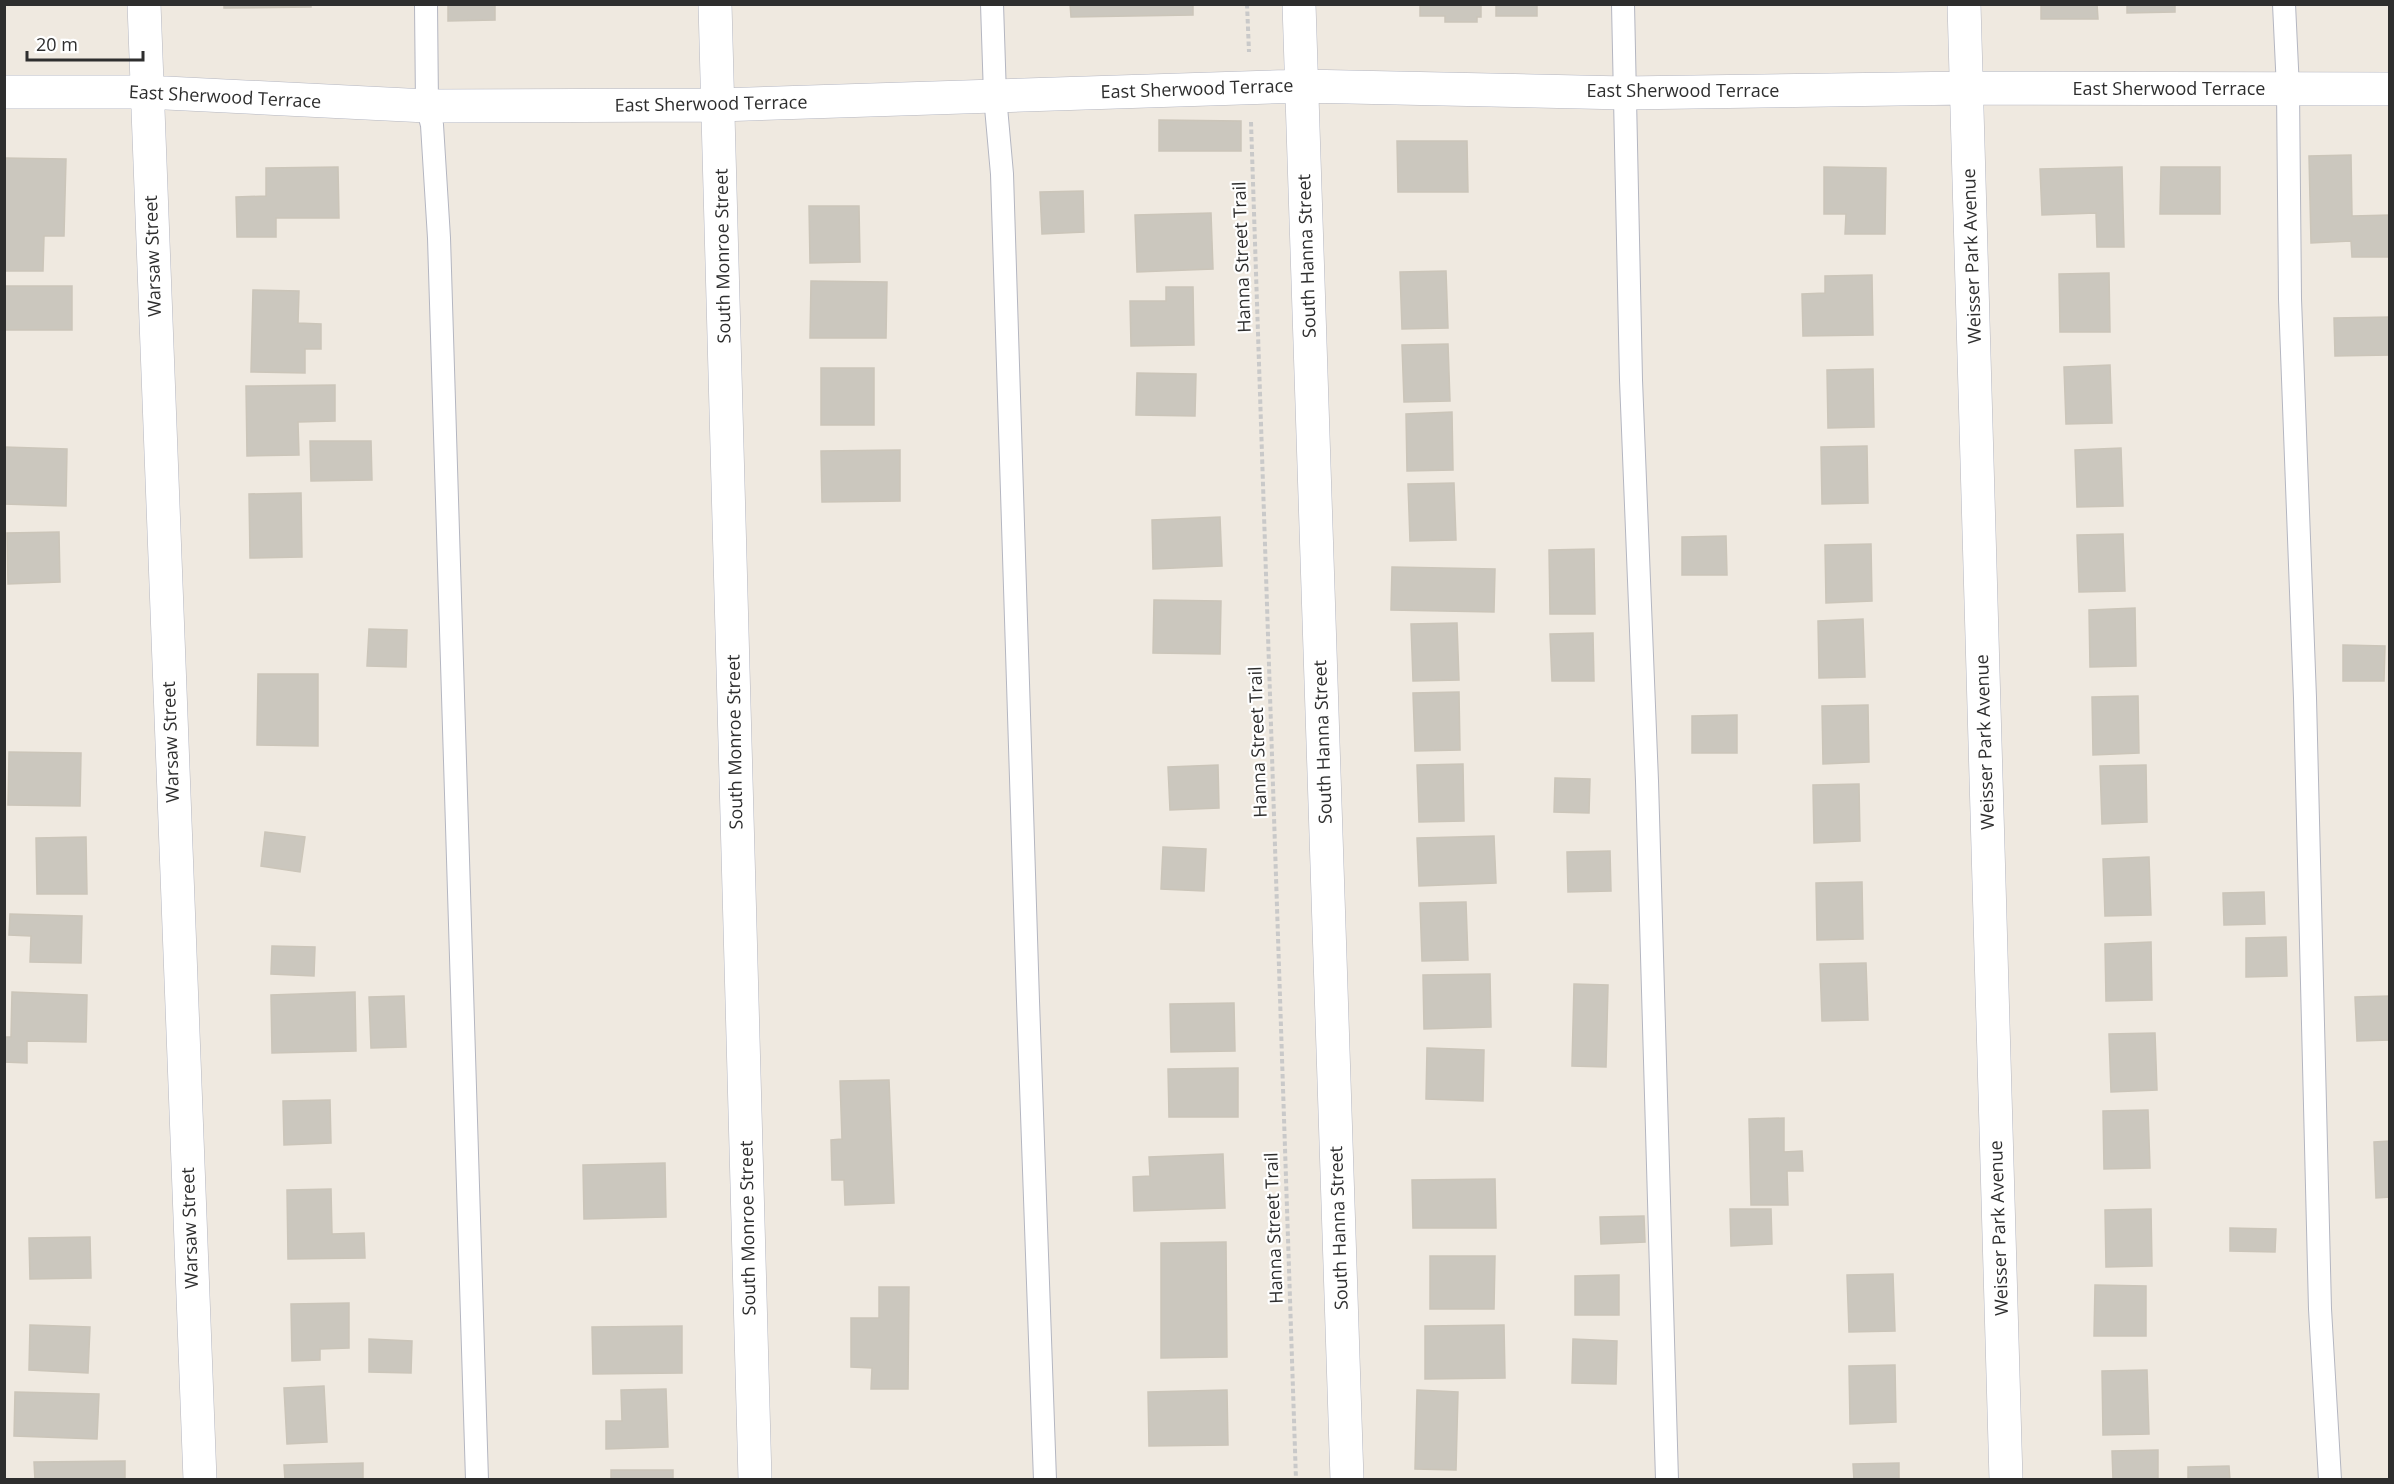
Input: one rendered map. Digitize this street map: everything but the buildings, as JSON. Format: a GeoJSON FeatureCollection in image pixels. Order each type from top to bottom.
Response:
{"type":"FeatureCollection","features":[{"type":"Feature","properties":{"kind":"street","name":"Warsaw Street"},"geometry":{"type":"LineString","coordinates":[[144,4],[200,1479]]}},
{"type":"Feature","properties":{"kind":"street","name":"South Monroe Street"},"geometry":{"type":"LineString","coordinates":[[715,4],[754,1479]]}},
{"type":"Feature","properties":{"kind":"street","name":"South Hanna Street"},"geometry":{"type":"LineString","coordinates":[[1299,4],[1347,1479]]}},
{"type":"Feature","properties":{"kind":"street","name":"Weisser Park Avenue"},"geometry":{"type":"LineString","coordinates":[[1964,4],[2006,1479]]}},
{"type":"Feature","properties":{"kind":"street","name":"East Sherwood Terrace"},"geometry":{"type":"LineString","coordinates":[[4,92],[147,92],[427,106],[719,105],[1302,86],[1625,93],[1967,88],[2390,89]]}},
{"type":"Feature","properties":{"kind":"lane"},"geometry":{"type":"LineString","coordinates":[[426,4],[427,106],[432,124],[439,238],[444,451],[454,662],[477,1479]]}},
{"type":"Feature","properties":{"kind":"lane"},"geometry":{"type":"LineString","coordinates":[[992,4],[995,96],[1002,174],[1045,1479]]}},
{"type":"Feature","properties":{"kind":"lane"},"geometry":{"type":"LineString","coordinates":[[1623,4],[1631,380],[1648,793],[1667,1479]]}},
{"type":"Feature","properties":{"kind":"lane"},"geometry":{"type":"LineString","coordinates":[[2284,4],[2288,89],[2290,311],[2305,698],[2320,1309],[2330,1479]]}},
{"type":"Feature","properties":{"kind":"path","name":"Hanna Street Trail"},"geometry":{"type":"LineString","coordinates":[[1247,4],[1296,1479]]}}]}
